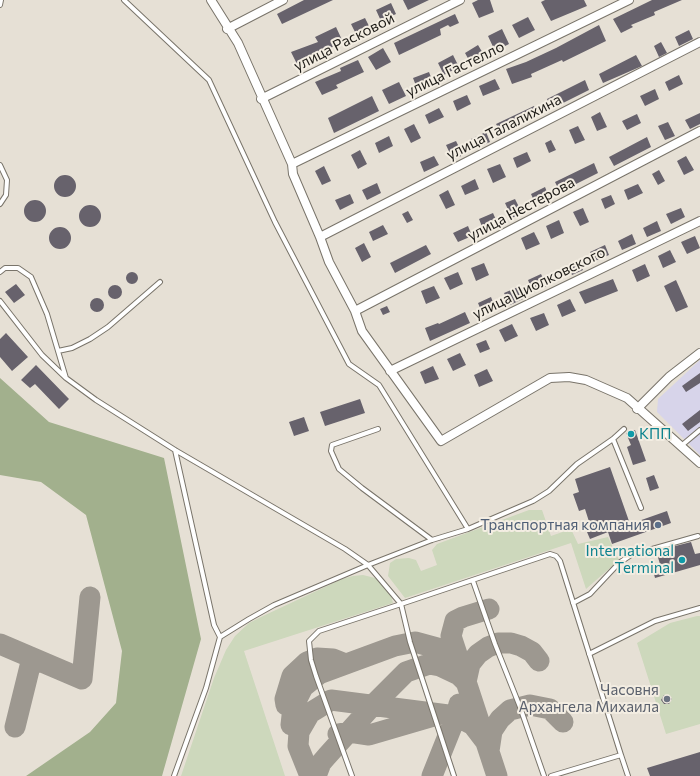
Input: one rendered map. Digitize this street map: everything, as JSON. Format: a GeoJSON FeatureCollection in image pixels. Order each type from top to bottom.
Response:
{"type":"FeatureCollection","features":[{"type":"Feature","properties":{"kind":"street"},"geometry":{"type":"LineString","coordinates":[[211,0],[227,29],[238,43],[261,99],[292,164],[293,174],[329,262],[355,312],[362,331],[441,441],[550,378],[569,377],[586,380],[627,398],[637,409],[700,463]]}},
{"type":"Feature","properties":{"kind":"street"},"geometry":{"type":"LineString","coordinates":[[227,29],[283,0]]}},
{"type":"Feature","properties":{"kind":"street","name":"улица Расковой"},"geometry":{"type":"LineString","coordinates":[[261,99],[460,0]]}},
{"type":"Feature","properties":{"kind":"street","name":"улица Гастелло"},"geometry":{"type":"LineString","coordinates":[[292,164],[630,0]]}},
{"type":"Feature","properties":{"kind":"street","name":"улица Талалихина"},"geometry":{"type":"LineString","coordinates":[[320,238],[700,42]]}},
{"type":"Feature","properties":{"kind":"street","name":"улица Нестерова"},"geometry":{"type":"LineString","coordinates":[[355,312],[700,132]]}},
{"type":"Feature","properties":{"kind":"street","name":"улица Циолковского"},"geometry":{"type":"LineString","coordinates":[[390,371],[700,221]]}},
{"type":"Feature","properties":{"kind":"street"},"geometry":{"type":"LineString","coordinates":[[637,409],[670,378],[700,353]]}},
{"type":"Feature","properties":{"kind":"lane"},"geometry":{"type":"LineString","coordinates":[[0,5],[1,0]]}},
{"type":"Feature","properties":{"kind":"lane"},"geometry":{"type":"LineString","coordinates":[[124,0],[209,80],[276,222],[349,364],[379,385],[468,529]]}},
{"type":"Feature","properties":{"kind":"lane"},"geometry":{"type":"LineString","coordinates":[[0,165],[7,180],[6,195],[0,204]]}},
{"type":"Feature","properties":{"kind":"lane"},"geometry":{"type":"LineString","coordinates":[[0,272],[5,268],[18,268],[31,277],[47,314],[66,378]]}},
{"type":"Feature","properties":{"kind":"lane"},"geometry":{"type":"LineString","coordinates":[[58,351],[72,348],[90,339],[108,327],[160,282]]}},
{"type":"Feature","properties":{"kind":"lane"},"geometry":{"type":"LineString","coordinates":[[0,301],[42,355],[66,378],[96,400],[175,450],[345,549],[368,565],[401,604],[410,642],[454,776]]}},
{"type":"Feature","properties":{"kind":"lane"},"geometry":{"type":"LineString","coordinates":[[220,637],[274,605],[368,565],[432,540],[468,529],[533,502],[562,480],[588,456],[613,439],[624,428]]}},
{"type":"Feature","properties":{"kind":"lane"},"geometry":{"type":"LineString","coordinates":[[378,429],[332,445],[331,451],[339,469],[432,540]]}},
{"type":"Feature","properties":{"kind":"lane"},"geometry":{"type":"LineString","coordinates":[[681,446],[700,430]]}},
{"type":"Feature","properties":{"kind":"lane"},"geometry":{"type":"LineString","coordinates":[[613,439],[641,508]]}},
{"type":"Feature","properties":{"kind":"lane"},"geometry":{"type":"LineString","coordinates":[[174,776],[206,688],[220,637],[214,625],[175,450]]}},
{"type":"Feature","properties":{"kind":"lane"},"geometry":{"type":"LineString","coordinates":[[573,603],[590,594],[619,563],[631,555],[698,536]]}},
{"type":"Feature","properties":{"kind":"lane"},"geometry":{"type":"LineString","coordinates":[[352,776],[316,676],[311,660],[309,641],[319,631],[473,581],[550,554],[556,556],[560,561],[628,776]]}},
{"type":"Feature","properties":{"kind":"lane"},"geometry":{"type":"LineString","coordinates":[[473,581],[544,776]]}},
{"type":"Feature","properties":{"kind":"lane"},"geometry":{"type":"LineString","coordinates":[[589,654],[656,620],[700,608]]}},
{"type":"Feature","properties":{"kind":"lane"},"geometry":{"type":"LineString","coordinates":[[551,776],[621,755]]}},
{"type":"Feature","properties":{"kind":"shaded area"},"geometry":{"type":"Polygon","coordinates":[[[700,360],[700,455],[657,412],[658,399],[700,360]]]}},
{"type":"Feature","properties":{"kind":"green space"},"geometry":{"type":"Polygon","coordinates":[[[0,378],[49,422],[164,458],[201,639],[162,776],[26,776],[90,732],[116,703],[122,651],[86,515],[41,482],[0,475],[0,378]]]}},
{"type":"Feature","properties":{"kind":"green space"},"geometry":{"type":"Polygon","coordinates":[[[529,510],[542,510],[551,536],[571,529],[578,544],[608,537],[619,560],[586,589],[571,543],[405,598],[388,576],[390,563],[396,559],[409,558],[416,560],[421,571],[437,565],[432,550],[437,544],[529,510]]]}},
{"type":"Feature","properties":{"kind":"green space"},"geometry":{"type":"Polygon","coordinates":[[[363,575],[375,578],[382,582],[390,592],[393,603],[244,651],[285,776],[181,776],[214,678],[226,650],[235,636],[249,623],[263,616],[342,579],[363,575]]]}},
{"type":"Feature","properties":{"kind":"green space"},"geometry":{"type":"Polygon","coordinates":[[[700,616],[700,724],[666,734],[637,643],[670,623],[700,616]]]}},
{"type":"Feature","properties":{"kind":"building"},"geometry":{"type":"Polygon","coordinates":[[[304,0],[333,0],[282,24],[277,14],[304,0]]]}},
{"type":"Feature","properties":{"kind":"building"},"geometry":{"type":"Polygon","coordinates":[[[403,0],[429,0],[408,10],[403,0]]]}},
{"type":"Feature","properties":{"kind":"building"},"geometry":{"type":"Polygon","coordinates":[[[478,0],[490,0],[494,12],[479,18],[472,3],[478,0]]]}},
{"type":"Feature","properties":{"kind":"building"},"geometry":{"type":"Polygon","coordinates":[[[545,0],[584,0],[587,6],[551,21],[541,2],[545,0]]]}},
{"type":"Feature","properties":{"kind":"building"},"geometry":{"type":"Polygon","coordinates":[[[652,0],[682,0],[654,12],[655,15],[631,25],[633,27],[621,33],[613,19],[652,0]]]}},
{"type":"Feature","properties":{"kind":"building"},"geometry":{"type":"Polygon","coordinates":[[[391,3],[396,14],[381,21],[376,10],[391,3]]]}},
{"type":"Feature","properties":{"kind":"building"},"geometry":{"type":"Polygon","coordinates":[[[455,14],[459,23],[450,27],[448,25],[440,29],[441,35],[399,55],[394,43],[455,14]]]}},
{"type":"Feature","properties":{"kind":"building"},"geometry":{"type":"Polygon","coordinates":[[[528,17],[535,30],[519,38],[512,25],[528,17]]]}},
{"type":"Feature","properties":{"kind":"building"},"geometry":{"type":"Polygon","coordinates":[[[365,18],[370,28],[356,34],[351,24],[365,18]]]}},
{"type":"Feature","properties":{"kind":"building"},"geometry":{"type":"Polygon","coordinates":[[[599,25],[606,41],[563,62],[562,60],[531,74],[532,77],[512,84],[506,69],[526,62],[556,48],[599,25]]]}},
{"type":"Feature","properties":{"kind":"building"},"geometry":{"type":"Polygon","coordinates":[[[336,27],[343,42],[297,64],[291,52],[318,42],[315,37],[336,27]]]}},
{"type":"Feature","properties":{"kind":"building"},"geometry":{"type":"Polygon","coordinates":[[[502,29],[509,44],[495,51],[488,36],[502,29]]]}},
{"type":"Feature","properties":{"kind":"building"},"geometry":{"type":"Polygon","coordinates":[[[689,30],[693,39],[679,46],[675,37],[689,30]]]}},
{"type":"Feature","properties":{"kind":"building"},"geometry":{"type":"Polygon","coordinates":[[[661,42],[667,53],[659,57],[654,46],[661,42]]]}},
{"type":"Feature","properties":{"kind":"building"},"geometry":{"type":"Polygon","coordinates":[[[478,45],[484,55],[470,62],[465,53],[478,45]]]}},
{"type":"Feature","properties":{"kind":"building"},"geometry":{"type":"Polygon","coordinates":[[[383,48],[391,62],[376,70],[368,57],[383,48]]]}},
{"type":"Feature","properties":{"kind":"building"},"geometry":{"type":"Polygon","coordinates":[[[453,55],[459,67],[444,75],[438,63],[453,55]]]}},
{"type":"Feature","properties":{"kind":"building"},"geometry":{"type":"Polygon","coordinates":[[[636,55],[642,66],[603,83],[599,74],[636,55]]]}},
{"type":"Feature","properties":{"kind":"building"},"geometry":{"type":"Polygon","coordinates":[[[358,60],[364,72],[336,85],[338,88],[322,95],[315,82],[341,71],[340,68],[358,60]]]}},
{"type":"Feature","properties":{"kind":"building"},"geometry":{"type":"Polygon","coordinates":[[[429,72],[434,85],[418,91],[413,78],[429,72]]]}},
{"type":"Feature","properties":{"kind":"building"},"geometry":{"type":"Polygon","coordinates":[[[679,75],[683,84],[669,91],[665,82],[679,75]]]}},
{"type":"Feature","properties":{"kind":"building"},"geometry":{"type":"Polygon","coordinates":[[[495,79],[500,89],[483,96],[479,86],[495,79]]]}},
{"type":"Feature","properties":{"kind":"building"},"geometry":{"type":"Polygon","coordinates":[[[585,80],[589,90],[551,109],[547,99],[585,80]]]}},
{"type":"Feature","properties":{"kind":"building"},"geometry":{"type":"Polygon","coordinates":[[[399,82],[406,96],[389,104],[382,90],[399,82]]]}},
{"type":"Feature","properties":{"kind":"building"},"geometry":{"type":"Polygon","coordinates":[[[655,89],[659,99],[645,106],[640,96],[655,89]]]}},
{"type":"Feature","properties":{"kind":"building"},"geometry":{"type":"Polygon","coordinates":[[[467,95],[471,104],[457,111],[453,101],[467,95]]]}},
{"type":"Feature","properties":{"kind":"building"},"geometry":{"type":"Polygon","coordinates":[[[372,96],[379,111],[334,133],[328,118],[372,96]]]}},
{"type":"Feature","properties":{"kind":"building"},"geometry":{"type":"Polygon","coordinates":[[[534,106],[539,115],[501,133],[496,124],[534,106]]]}},
{"type":"Feature","properties":{"kind":"building"},"geometry":{"type":"Polygon","coordinates":[[[439,108],[444,117],[429,124],[425,115],[439,108]]]}},
{"type":"Feature","properties":{"kind":"building"},"geometry":{"type":"Polygon","coordinates":[[[600,112],[607,127],[597,131],[591,117],[600,112]]]}},
{"type":"Feature","properties":{"kind":"building"},"geometry":{"type":"Polygon","coordinates":[[[700,113],[700,124],[690,129],[685,120],[700,113]]]}},
{"type":"Feature","properties":{"kind":"building"},"geometry":{"type":"Polygon","coordinates":[[[637,114],[641,123],[627,130],[622,121],[637,114]]]}},
{"type":"Feature","properties":{"kind":"building"},"geometry":{"type":"Polygon","coordinates":[[[668,122],[675,136],[665,140],[658,126],[668,122]]]}},
{"type":"Feature","properties":{"kind":"building"},"geometry":{"type":"Polygon","coordinates":[[[414,124],[421,138],[411,143],[404,129],[414,124]]]}},
{"type":"Feature","properties":{"kind":"building"},"geometry":{"type":"Polygon","coordinates":[[[578,126],[585,140],[575,144],[569,130],[578,126]]]}},
{"type":"Feature","properties":{"kind":"building"},"geometry":{"type":"Polygon","coordinates":[[[486,132],[490,142],[476,148],[471,139],[486,132]]]}},
{"type":"Feature","properties":{"kind":"building"},"geometry":{"type":"Polygon","coordinates":[[[389,136],[393,146],[379,153],[375,143],[389,136]]]}},
{"type":"Feature","properties":{"kind":"building"},"geometry":{"type":"Polygon","coordinates":[[[647,137],[651,147],[614,166],[609,157],[647,137]]]}},
{"type":"Feature","properties":{"kind":"building"},"geometry":{"type":"Polygon","coordinates":[[[551,140],[556,150],[549,153],[545,143],[551,140]]]}},
{"type":"Feature","properties":{"kind":"building"},"geometry":{"type":"Polygon","coordinates":[[[456,141],[463,155],[453,160],[446,145],[456,141]]]}},
{"type":"Feature","properties":{"kind":"building"},"geometry":{"type":"Polygon","coordinates":[[[360,150],[367,164],[358,169],[351,155],[360,150]]]}},
{"type":"Feature","properties":{"kind":"building"},"geometry":{"type":"Polygon","coordinates":[[[527,152],[531,161],[517,168],[513,158],[527,152]]]}},
{"type":"Feature","properties":{"kind":"building"},"geometry":{"type":"Polygon","coordinates":[[[434,156],[439,165],[424,172],[420,162],[434,156]]]}},
{"type":"Feature","properties":{"kind":"building"},"geometry":{"type":"Polygon","coordinates":[[[686,156],[694,170],[684,175],[677,161],[686,156]]]}},
{"type":"Feature","properties":{"kind":"building"},"geometry":{"type":"Polygon","coordinates":[[[594,163],[598,173],[560,192],[555,182],[594,163]]]}},
{"type":"Feature","properties":{"kind":"building"},"geometry":{"type":"Polygon","coordinates":[[[500,164],[506,177],[493,183],[487,169],[500,164]]]}},
{"type":"Feature","properties":{"kind":"building"},"geometry":{"type":"Polygon","coordinates":[[[324,166],[331,181],[322,185],[315,171],[324,166]]]}},
{"type":"Feature","properties":{"kind":"building"},"geometry":{"type":"Polygon","coordinates":[[[659,170],[665,181],[658,185],[652,174],[659,170]]]}},
{"type":"Feature","properties":{"kind":"building"},"geometry":{"type":"Polygon","coordinates":[[[65,175],[73,178],[76,186],[73,194],[65,197],[57,194],[54,186],[57,178],[65,175]]]}},
{"type":"Feature","properties":{"kind":"building"},"geometry":{"type":"Polygon","coordinates":[[[475,179],[479,189],[465,195],[461,186],[475,179]]]}},
{"type":"Feature","properties":{"kind":"building"},"geometry":{"type":"Polygon","coordinates":[[[377,183],[381,193],[367,200],[362,190],[377,183]]]}},
{"type":"Feature","properties":{"kind":"building"},"geometry":{"type":"Polygon","coordinates":[[[638,184],[643,193],[628,200],[624,190],[638,184]]]}},
{"type":"Feature","properties":{"kind":"building"},"geometry":{"type":"Polygon","coordinates":[[[545,187],[549,197],[535,203],[531,194],[545,187]]]}},
{"type":"Feature","properties":{"kind":"building"},"geometry":{"type":"Polygon","coordinates":[[[448,190],[455,205],[446,209],[439,195],[448,190]]]}},
{"type":"Feature","properties":{"kind":"building"},"geometry":{"type":"Polygon","coordinates":[[[350,194],[354,203],[340,210],[335,200],[350,194]]]}},
{"type":"Feature","properties":{"kind":"building"},"geometry":{"type":"Polygon","coordinates":[[[611,195],[615,204],[605,209],[601,199],[611,195]]]}},
{"type":"Feature","properties":{"kind":"building"},"geometry":{"type":"Polygon","coordinates":[[[515,199],[522,213],[512,218],[505,203],[515,199]]]}},
{"type":"Feature","properties":{"kind":"building"},"geometry":{"type":"Polygon","coordinates":[[[35,200],[43,203],[46,211],[43,219],[35,222],[27,219],[24,211],[27,203],[35,200]]]}},
{"type":"Feature","properties":{"kind":"building"},"geometry":{"type":"Polygon","coordinates":[[[90,205],[98,208],[101,216],[98,224],[90,227],[82,224],[79,216],[82,208],[90,205]]]}},
{"type":"Feature","properties":{"kind":"building"},"geometry":{"type":"Polygon","coordinates":[[[583,208],[589,222],[580,226],[573,212],[583,208]]]}},
{"type":"Feature","properties":{"kind":"building"},"geometry":{"type":"Polygon","coordinates":[[[681,208],[685,217],[671,224],[666,214],[681,208]]]}},
{"type":"Feature","properties":{"kind":"building"},"geometry":{"type":"Polygon","coordinates":[[[408,211],[413,220],[407,223],[402,214],[408,211]]]}},
{"type":"Feature","properties":{"kind":"building"},"geometry":{"type":"Polygon","coordinates":[[[493,213],[497,222],[483,229],[479,219],[493,213]]]}},
{"type":"Feature","properties":{"kind":"building"},"geometry":{"type":"Polygon","coordinates":[[[559,220],[564,233],[551,239],[546,226],[559,220]]]}},
{"type":"Feature","properties":{"kind":"building"},"geometry":{"type":"Polygon","coordinates":[[[657,221],[661,231],[647,237],[643,228],[657,221]]]}},
{"type":"Feature","properties":{"kind":"building"},"geometry":{"type":"Polygon","coordinates":[[[383,225],[388,234],[373,241],[369,232],[383,225]]]}},
{"type":"Feature","properties":{"kind":"building"},"geometry":{"type":"Polygon","coordinates":[[[468,226],[472,236],[458,242],[453,233],[468,226]]]}},
{"type":"Feature","properties":{"kind":"building"},"geometry":{"type":"Polygon","coordinates":[[[56,227],[64,227],[71,234],[71,242],[64,249],[56,249],[49,242],[49,234],[56,227]]]}},
{"type":"Feature","properties":{"kind":"building"},"geometry":{"type":"Polygon","coordinates":[[[534,232],[540,244],[526,250],[521,238],[534,232]]]}},
{"type":"Feature","properties":{"kind":"building"},"geometry":{"type":"Polygon","coordinates":[[[632,234],[636,244],[622,250],[618,241],[632,234]]]}},
{"type":"Feature","properties":{"kind":"building"},"geometry":{"type":"Polygon","coordinates":[[[695,236],[700,248],[687,254],[681,242],[695,236]]]}},
{"type":"Feature","properties":{"kind":"building"},"geometry":{"type":"Polygon","coordinates":[[[364,243],[371,257],[362,262],[355,248],[364,243]]]}},
{"type":"Feature","properties":{"kind":"building"},"geometry":{"type":"Polygon","coordinates":[[[426,245],[431,254],[395,273],[390,263],[426,245]]]}},
{"type":"Feature","properties":{"kind":"building"},"geometry":{"type":"Polygon","coordinates":[[[605,245],[609,255],[595,261],[590,252],[605,245]]]}},
{"type":"Feature","properties":{"kind":"building"},"geometry":{"type":"Polygon","coordinates":[[[670,250],[676,262],[663,268],[658,256],[670,250]]]}},
{"type":"Feature","properties":{"kind":"building"},"geometry":{"type":"Polygon","coordinates":[[[578,261],[583,270],[572,275],[568,265],[578,261]]]}},
{"type":"Feature","properties":{"kind":"building"},"geometry":{"type":"Polygon","coordinates":[[[484,263],[489,275],[476,281],[471,268],[484,263]]]}},
{"type":"Feature","properties":{"kind":"building"},"geometry":{"type":"Polygon","coordinates":[[[645,264],[650,276],[637,282],[632,270],[645,264]]]}},
{"type":"Feature","properties":{"kind":"building"},"geometry":{"type":"Polygon","coordinates":[[[130,272],[134,272],[138,278],[134,284],[130,284],[126,280],[126,276],[130,272]]]}},
{"type":"Feature","properties":{"kind":"building"},"geometry":{"type":"Polygon","coordinates":[[[458,272],[463,284],[450,290],[444,278],[458,272]]]}},
{"type":"Feature","properties":{"kind":"building"},"geometry":{"type":"Polygon","coordinates":[[[541,274],[547,286],[533,292],[528,280],[541,274]]]}},
{"type":"Feature","properties":{"kind":"building"},"geometry":{"type":"Polygon","coordinates":[[[613,279],[618,291],[585,304],[579,292],[613,279]]]}},
{"type":"Feature","properties":{"kind":"building"},"geometry":{"type":"Polygon","coordinates":[[[676,280],[688,307],[676,312],[664,286],[676,280]]]}},
{"type":"Feature","properties":{"kind":"building"},"geometry":{"type":"Polygon","coordinates":[[[16,284],[25,295],[14,303],[5,292],[16,284]]]}},
{"type":"Feature","properties":{"kind":"building"},"geometry":{"type":"Polygon","coordinates":[[[112,285],[118,285],[122,289],[122,295],[118,299],[112,299],[108,295],[108,289],[112,285]]]}},
{"type":"Feature","properties":{"kind":"building"},"geometry":{"type":"Polygon","coordinates":[[[434,286],[440,298],[426,304],[421,291],[434,286]]]}},
{"type":"Feature","properties":{"kind":"building"},"geometry":{"type":"Polygon","coordinates":[[[518,287],[523,299],[510,305],[504,293],[518,287]]]}},
{"type":"Feature","properties":{"kind":"building"},"geometry":{"type":"Polygon","coordinates":[[[491,297],[496,310],[483,315],[478,303],[491,297]]]}},
{"type":"Feature","properties":{"kind":"building"},"geometry":{"type":"Polygon","coordinates":[[[94,298],[100,298],[104,302],[104,308],[100,312],[94,312],[90,308],[90,302],[94,298]]]}},
{"type":"Feature","properties":{"kind":"building"},"geometry":{"type":"Polygon","coordinates":[[[570,299],[576,311],[562,317],[557,305],[570,299]]]}},
{"type":"Feature","properties":{"kind":"building"},"geometry":{"type":"Polygon","coordinates":[[[387,306],[390,312],[383,315],[380,309],[387,306]]]}},
{"type":"Feature","properties":{"kind":"building"},"geometry":{"type":"Polygon","coordinates":[[[465,312],[470,323],[430,341],[425,328],[438,323],[439,324],[465,312]]]}},
{"type":"Feature","properties":{"kind":"building"},"geometry":{"type":"Polygon","coordinates":[[[544,313],[549,325],[536,331],[530,318],[544,313]]]}},
{"type":"Feature","properties":{"kind":"building"},"geometry":{"type":"Polygon","coordinates":[[[512,324],[518,336],[505,342],[499,330],[512,324]]]}},
{"type":"Feature","properties":{"kind":"building"},"geometry":{"type":"Polygon","coordinates":[[[6,333],[28,357],[12,371],[0,357],[0,339],[6,333]]]}},
{"type":"Feature","properties":{"kind":"building"},"geometry":{"type":"Polygon","coordinates":[[[486,340],[490,349],[480,353],[476,344],[486,340]]]}},
{"type":"Feature","properties":{"kind":"building"},"geometry":{"type":"Polygon","coordinates":[[[460,353],[466,365],[453,371],[447,359],[460,353]]]}},
{"type":"Feature","properties":{"kind":"building"},"geometry":{"type":"Polygon","coordinates":[[[36,365],[69,399],[59,409],[35,384],[30,388],[21,380],[36,365]]]}},
{"type":"Feature","properties":{"kind":"building"},"geometry":{"type":"Polygon","coordinates":[[[433,366],[439,379],[425,384],[420,372],[433,366]]]}},
{"type":"Feature","properties":{"kind":"building"},"geometry":{"type":"Polygon","coordinates":[[[487,369],[493,381],[479,387],[474,375],[487,369]]]}},
{"type":"Feature","properties":{"kind":"building"},"geometry":{"type":"Polygon","coordinates":[[[700,373],[700,383],[686,392],[682,386],[700,373]]]}},
{"type":"Feature","properties":{"kind":"building"},"geometry":{"type":"Polygon","coordinates":[[[360,399],[365,413],[325,426],[320,412],[360,399]]]}},
{"type":"Feature","properties":{"kind":"building"},"geometry":{"type":"Polygon","coordinates":[[[700,410],[700,422],[688,431],[682,424],[700,410]]]}},
{"type":"Feature","properties":{"kind":"building"},"geometry":{"type":"Polygon","coordinates":[[[304,417],[309,431],[294,436],[289,422],[304,417]]]}},
{"type":"Feature","properties":{"kind":"building"},"geometry":{"type":"Polygon","coordinates":[[[635,430],[646,461],[633,465],[627,447],[631,445],[626,433],[635,430]]]}},
{"type":"Feature","properties":{"kind":"building"},"geometry":{"type":"Polygon","coordinates":[[[610,467],[630,524],[667,511],[671,523],[612,544],[608,532],[590,539],[587,532],[592,531],[585,509],[579,511],[573,494],[579,492],[575,479],[610,467]]]}},
{"type":"Feature","properties":{"kind":"building"},"geometry":{"type":"Polygon","coordinates":[[[654,475],[659,488],[650,491],[646,478],[654,475]]]}},
{"type":"Feature","properties":{"kind":"building","name":"International Terminal"},"geometry":{"type":"Polygon","coordinates":[[[691,542],[695,554],[700,553],[700,565],[655,578],[652,566],[660,564],[656,551],[691,542]]]}},
{"type":"Feature","properties":{"kind":"building","name":"Часовня Архангела Михаила"},"geometry":{"type":"Polygon","coordinates":[[[664,695],[669,695],[672,699],[669,704],[664,704],[661,700],[664,695]]]}},
{"type":"Feature","properties":{"kind":"building"},"geometry":{"type":"Polygon","coordinates":[[[700,752],[700,776],[650,776],[647,768],[700,752]]]}},
{"type":"Feature","properties":{"kind":"taxiway"},"geometry":{"type":"LineString","coordinates":[[0,644],[82,679],[90,597]]}},
{"type":"Feature","properties":{"kind":"taxiway"},"geometry":{"type":"LineString","coordinates":[[489,609],[455,621],[451,636],[497,776]]}},
{"type":"Feature","properties":{"kind":"taxiway"},"geometry":{"type":"LineString","coordinates":[[291,725],[293,707],[303,687],[319,674],[395,646],[415,642],[437,648],[455,664],[460,672]]}},
{"type":"Feature","properties":{"kind":"taxiway"},"geometry":{"type":"LineString","coordinates":[[316,776],[321,763],[327,756],[373,705],[406,672],[429,664],[440,666],[459,675],[466,682],[470,664],[478,654],[488,647],[498,643],[511,643],[521,646],[532,652],[539,661]]}},
{"type":"Feature","properties":{"kind":"taxiway"},"geometry":{"type":"LineString","coordinates":[[15,727],[32,658]]}},
{"type":"Feature","properties":{"kind":"taxiway"},"geometry":{"type":"LineString","coordinates":[[286,705],[285,699],[292,676],[307,662],[317,658],[333,659],[343,663]]}},
{"type":"Feature","properties":{"kind":"taxiway"},"geometry":{"type":"LineString","coordinates":[[310,776],[298,746],[299,732],[310,713],[331,700],[456,716],[473,725],[486,742]]}},
{"type":"Feature","properties":{"kind":"taxiway"},"geometry":{"type":"LineString","coordinates":[[432,776],[456,716],[459,704]]}},
{"type":"Feature","properties":{"kind":"taxiway"},"geometry":{"type":"LineString","coordinates":[[489,751],[492,731],[500,719],[510,710],[530,705],[550,709],[563,722]]}},
{"type":"Feature","properties":{"kind":"taxiway"},"geometry":{"type":"LineString","coordinates":[[338,734],[349,732],[369,735],[434,716]]}},
{"type":"Feature","properties":{"kind":"place","name":"КПП"},"geometry":{"type":"Point","coordinates":[631,434]}},
{"type":"Feature","properties":{"kind":"place","name":"Транспортная компания"},"geometry":{"type":"Point","coordinates":[658,525]}},
{"type":"Feature","properties":{"kind":"place","name":"International Terminal"},"geometry":{"type":"Point","coordinates":[682,560]}},
{"type":"Feature","properties":{"kind":"place","name":"Часовня Архангела Михаила"},"geometry":{"type":"Point","coordinates":[667,699]}}]}
